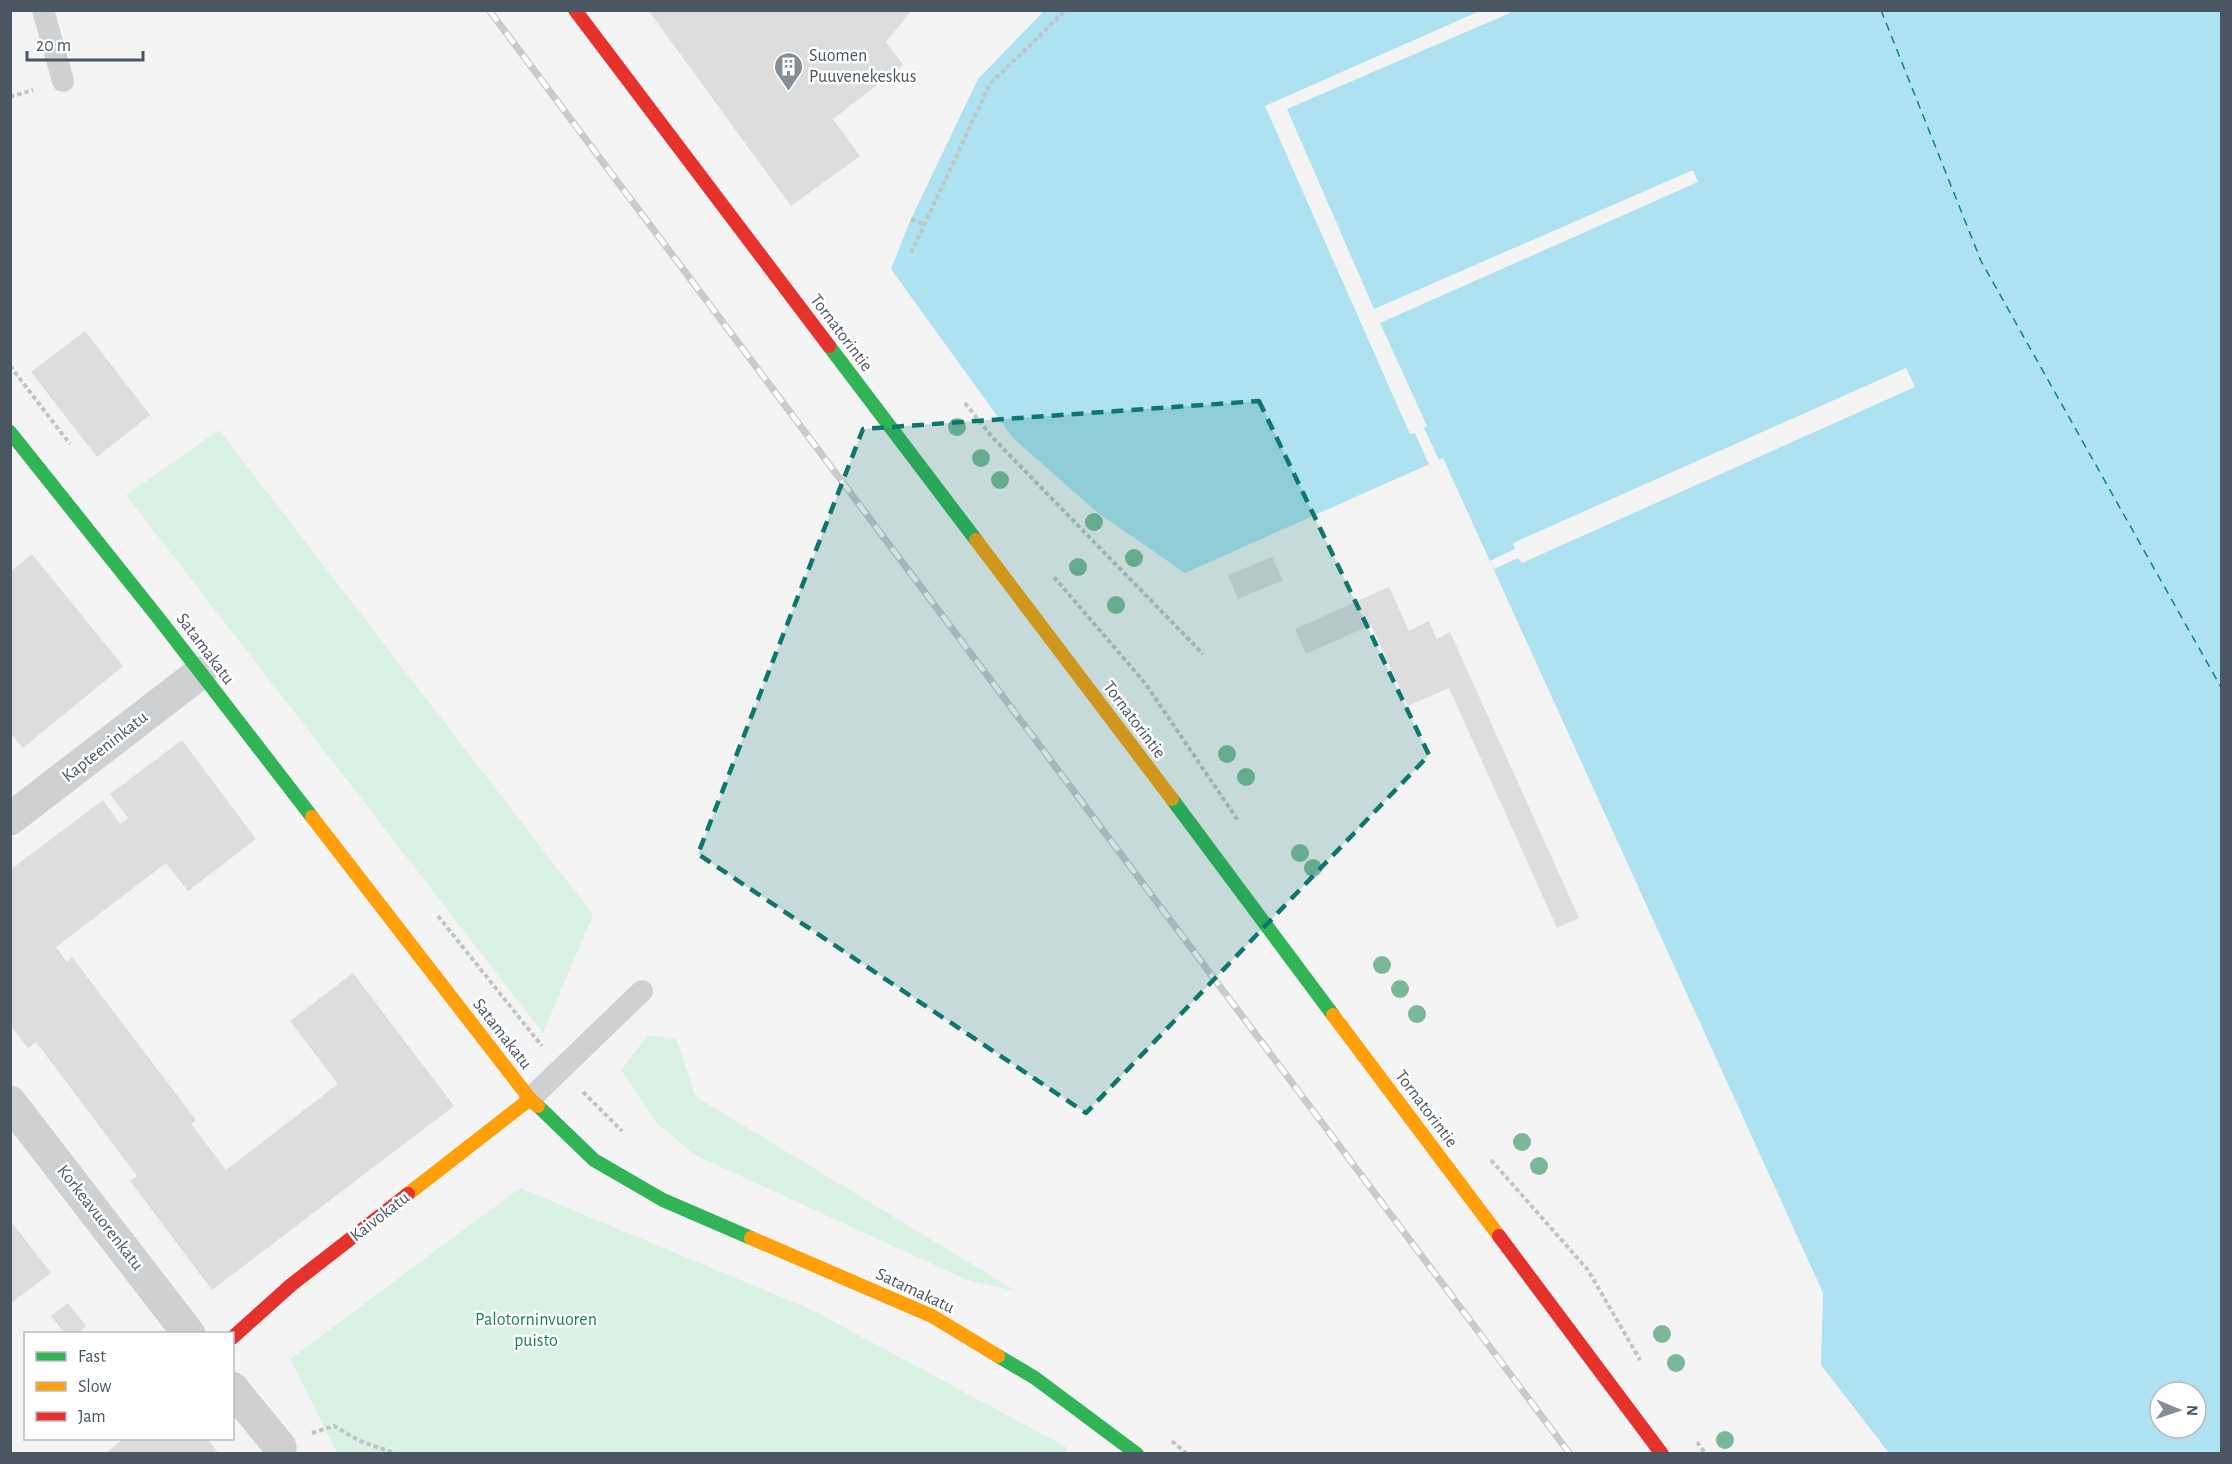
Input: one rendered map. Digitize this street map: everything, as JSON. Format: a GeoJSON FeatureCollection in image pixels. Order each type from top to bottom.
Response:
{"type":"FeatureCollection","features":[{"type":"Feature","properties":{"kind":"street","name":"Tornatorintie"},"geometry":{"type":"LineString","coordinates":[[575,10],[1159,782],[1662,1454]]}},
{"type":"Feature","properties":{"kind":"street","name":"Satamakatu"},"geometry":{"type":"LineString","coordinates":[[10,432],[104,548],[530,1099],[594,1160],[663,1200],[932,1316],[1035,1377],[1137,1454]]}},
{"type":"Feature","properties":{"kind":"street","name":"Kapteeninkatu"},"geometry":{"type":"LineString","coordinates":[[10,819],[200,673]]}},
{"type":"Feature","properties":{"kind":"street","name":"Kaivokatu"},"geometry":{"type":"LineString","coordinates":[[234,1336],[291,1286],[530,1099]]}},
{"type":"Feature","properties":{"kind":"street","name":"Korkeavuorenkatu"},"geometry":{"type":"LineString","coordinates":[[10,1102],[187,1332]]}},
{"type":"Feature","properties":{"kind":"street"},"geometry":{"type":"LineString","coordinates":[[234,1390],[280,1447],[280,1454]]}},
{"type":"Feature","properties":{"kind":"lane"},"geometry":{"type":"LineString","coordinates":[[43,10],[63,81]]}},
{"type":"Feature","properties":{"kind":"lane"},"geometry":{"type":"LineString","coordinates":[[530,1099],[642,991]]}},
{"type":"Feature","properties":{"kind":"path"},"geometry":{"type":"LineString","coordinates":[[911,253],[990,84],[1064,11]]}},
{"type":"Feature","properties":{"kind":"path"},"geometry":{"type":"LineString","coordinates":[[911,219],[924,224]]}},
{"type":"Feature","properties":{"kind":"path"},"geometry":{"type":"LineString","coordinates":[[10,366],[75,451]]}},
{"type":"Feature","properties":{"kind":"path"},"geometry":{"type":"LineString","coordinates":[[965,403],[992,438],[1203,654]]}},
{"type":"Feature","properties":{"kind":"path"},"geometry":{"type":"LineString","coordinates":[[434,910],[561,1069],[619,1129],[628,1135]]}},
{"type":"Feature","properties":{"kind":"path"},"geometry":{"type":"LineString","coordinates":[[311,1434],[334,1426],[360,1441],[397,1454]]}},
{"type":"Feature","properties":{"kind":"path"},"geometry":{"type":"LineString","coordinates":[[1169,1438],[1187,1454]]}},
{"type":"Feature","properties":{"kind":"highlighted area"},"geometry":{"type":"Polygon","coordinates":[[[1259,401],[1429,755],[1086,1113],[698,854],[863,429],[1259,401]]]}},
{"type":"Feature","properties":{"kind":"green space"},"geometry":{"type":"Polygon","coordinates":[[[219,430],[593,915],[543,1033],[126,495],[219,430]]]}},
{"type":"Feature","properties":{"kind":"green space"},"geometry":{"type":"Polygon","coordinates":[[[648,1035],[676,1039],[695,1096],[1016,1291],[967,1280],[695,1155],[657,1123],[621,1070],[648,1035]]]}},
{"type":"Feature","properties":{"kind":"green space","name":"Palotorninvuoren puisto"},"geometry":{"type":"Polygon","coordinates":[[[520,1188],[812,1310],[1066,1447],[1066,1453],[337,1453],[290,1359],[520,1188]]]}},
{"type":"Feature","properties":{"kind":"water"},"geometry":{"type":"Polygon","coordinates":[[[1044,11],[2221,11],[2221,1453],[1889,1453],[1821,1365],[1823,1293],[1443,458],[1185,573],[1098,513],[1013,438],[891,269],[911,219],[978,79],[1044,11]]]}},
{"type":"Feature","properties":{"kind":"pier"},"geometry":{"type":"Polygon","coordinates":[[[1482,10],[1509,11],[1510,13],[1287,109],[1374,309],[1693,170],[1698,182],[1380,323],[1427,426],[1424,428],[1439,460],[1429,465],[1415,433],[1410,434],[1265,106],[1482,10]]]}},
{"type":"Feature","properties":{"kind":"pier"},"geometry":{"type":"Polygon","coordinates":[[[1906,368],[1915,387],[1522,563],[1518,558],[1494,569],[1490,561],[1515,549],[1513,543],[1906,368]]]}},
{"type":"Feature","properties":{"kind":"building","name":"Suomen Puuvenekeskus"},"geometry":{"type":"Polygon","coordinates":[[[648,10],[912,10],[886,42],[903,65],[833,119],[860,156],[791,206],[648,10]]]}},
{"type":"Feature","properties":{"kind":"building"},"geometry":{"type":"Polygon","coordinates":[[[85,331],[150,415],[97,457],[31,372],[85,331]]]}},
{"type":"Feature","properties":{"kind":"building"},"geometry":{"type":"Polygon","coordinates":[[[32,554],[123,666],[23,748],[10,733],[10,572],[32,554]]]}},
{"type":"Feature","properties":{"kind":"building"},"geometry":{"type":"Polygon","coordinates":[[[1272,557],[1283,580],[1238,599],[1228,575],[1272,557]]]}},
{"type":"Feature","properties":{"kind":"building"},"geometry":{"type":"Polygon","coordinates":[[[1389,587],[1409,631],[1429,621],[1437,639],[1450,632],[1579,918],[1557,928],[1449,688],[1408,706],[1371,625],[1306,654],[1295,629],[1389,587]]]}},
{"type":"Feature","properties":{"kind":"building"},"geometry":{"type":"Polygon","coordinates":[[[182,740],[256,839],[188,891],[166,863],[56,947],[67,962],[72,957],[196,1120],[191,1124],[226,1170],[338,1084],[290,1021],[353,973],[454,1106],[212,1290],[130,1181],[137,1176],[36,1042],[28,1048],[10,1025],[10,870],[103,800],[120,824],[128,818],[110,794],[182,740]]]}},
{"type":"Feature","properties":{"kind":"building"},"geometry":{"type":"Polygon","coordinates":[[[10,1220],[51,1273],[10,1304],[10,1220]]]}},
{"type":"Feature","properties":{"kind":"building"},"geometry":{"type":"Polygon","coordinates":[[[68,1303],[86,1326],[79,1332],[63,1332],[51,1316],[68,1303]]]}},
{"type":"Feature","properties":{"kind":"building"},"geometry":{"type":"Polygon","coordinates":[[[122,1440],[208,1440],[219,1454],[105,1454],[122,1440]]]}},
{"type":"Feature","properties":{"kind":"ferry route"},"geometry":{"type":"LineString","coordinates":[[1881,10],[1981,261],[2222,689]]}},
{"type":"Feature","properties":{"kind":"railway"},"geometry":{"type":"LineString","coordinates":[[489,10],[1570,1454]]}},
{"type":"Feature","properties":{"kind":"traffic: fast"},"geometry":{"type":"LineString","coordinates":[[829,346],[976,540]]}},
{"type":"Feature","properties":{"kind":"traffic: fast"},"geometry":{"type":"LineString","coordinates":[[10,432],[160,620],[312,817]]}},
{"type":"Feature","properties":{"kind":"traffic: fast"},"geometry":{"type":"LineString","coordinates":[[1172,799],[1333,1015]]}},
{"type":"Feature","properties":{"kind":"traffic: fast"},"geometry":{"type":"LineString","coordinates":[[538,1106],[594,1160],[663,1200],[751,1238]]}},
{"type":"Feature","properties":{"kind":"traffic: fast"},"geometry":{"type":"LineString","coordinates":[[998,1356],[1035,1378],[1137,1454]]}},
{"type":"Feature","properties":{"kind":"traffic: slow"},"geometry":{"type":"LineString","coordinates":[[976,540],[1172,799]]}},
{"type":"Feature","properties":{"kind":"traffic: slow"},"geometry":{"type":"LineString","coordinates":[[312,817],[530,1099],[538,1106]]}},
{"type":"Feature","properties":{"kind":"traffic: slow"},"geometry":{"type":"LineString","coordinates":[[1333,1015],[1499,1236]]}},
{"type":"Feature","properties":{"kind":"traffic: slow"},"geometry":{"type":"LineString","coordinates":[[408,1194],[530,1099]]}},
{"type":"Feature","properties":{"kind":"traffic: slow"},"geometry":{"type":"LineString","coordinates":[[751,1238],[932,1316],[998,1356]]}},
{"type":"Feature","properties":{"kind":"traffic: jam"},"geometry":{"type":"LineString","coordinates":[[575,10],[829,346]]}},
{"type":"Feature","properties":{"kind":"traffic: jam"},"geometry":{"type":"LineString","coordinates":[[234,1336],[291,1285],[408,1194]]}},
{"type":"Feature","properties":{"kind":"traffic: jam"},"geometry":{"type":"LineString","coordinates":[[1499,1236],[1662,1454]]}},
{"type":"Feature","properties":{"kind":"place","name":"Suomen Puuvenekeskus"},"geometry":{"type":"Point","coordinates":[788,92]}}]}
